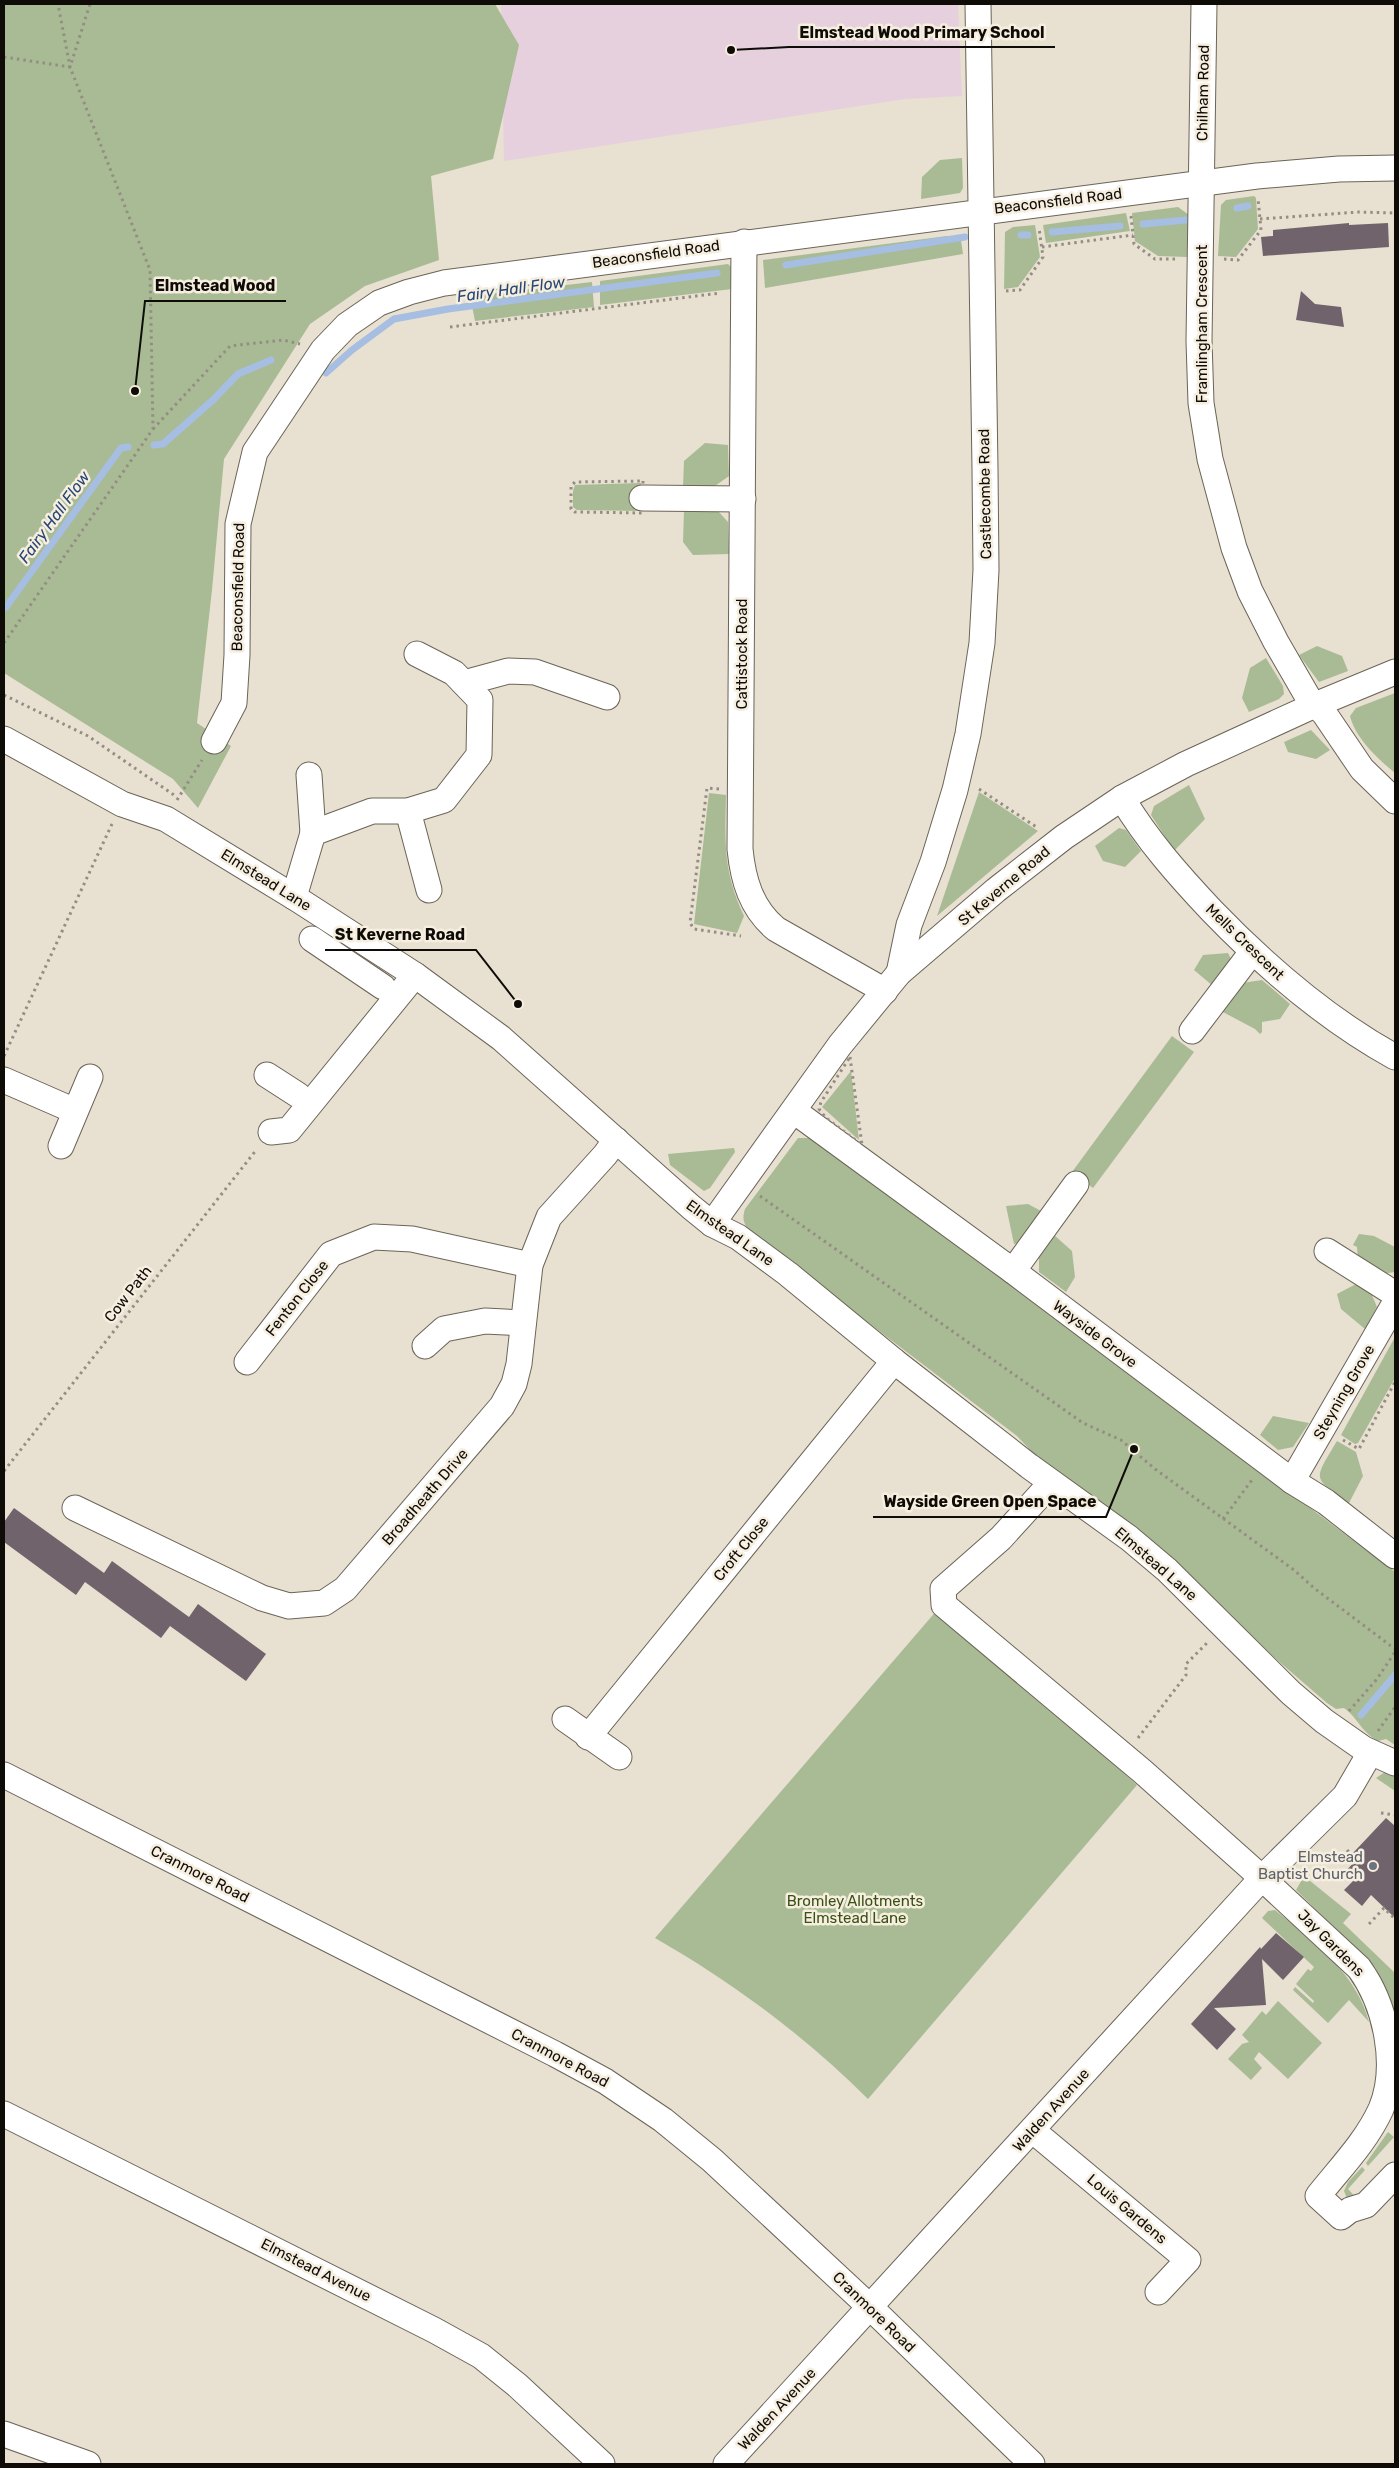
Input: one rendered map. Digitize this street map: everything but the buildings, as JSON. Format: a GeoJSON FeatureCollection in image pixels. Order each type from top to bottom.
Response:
{"type":"FeatureCollection","features":[{"type":"Feature","properties":{"kind":"street","name":"Castlecombe Road"},"geometry":{"type":"LineString","coordinates":[[892,982],[909,925],[933,862],[955,790],[968,734],[982,643],[986,570],[978,4]]}},
{"type":"Feature","properties":{"kind":"street","name":"Chilham Road"},"geometry":{"type":"LineString","coordinates":[[1202,183],[1204,4]]}},
{"type":"Feature","properties":{"kind":"street","name":"Beaconsfield Road"},"geometry":{"type":"LineString","coordinates":[[214,741],[234,702],[237,655],[238,524],[255,452],[323,350],[347,325],[379,304],[409,292],[444,283],[744,242],[1202,183],[1339,169],[1395,168]]}},
{"type":"Feature","properties":{"kind":"street","name":"Framlingham Crescent"},"geometry":{"type":"LineString","coordinates":[[1202,183],[1192,259],[1199,341],[1201,403],[1210,459],[1234,548],[1250,591],[1309,699],[1324,713],[1362,769],[1395,801]]}},
{"type":"Feature","properties":{"kind":"street","name":"Cattistock Road"},"geometry":{"type":"LineString","coordinates":[[744,242],[740,849],[744,879],[752,900],[767,922],[776,929],[892,982]]}},
{"type":"Feature","properties":{"kind":"street"},"geometry":{"type":"LineString","coordinates":[[642,498],[743,499]]}},
{"type":"Feature","properties":{"kind":"street"},"geometry":{"type":"LineString","coordinates":[[313,833],[372,811],[408,811],[444,800],[479,755],[480,700],[454,672],[417,654]]}},
{"type":"Feature","properties":{"kind":"street"},"geometry":{"type":"LineString","coordinates":[[464,683],[508,671],[535,672],[606,697]]}},
{"type":"Feature","properties":{"kind":"street","name":"St Keverne Road"},"geometry":{"type":"LineString","coordinates":[[712,1224],[840,1045],[892,982],[996,890],[1064,837],[1122,798],[1186,764],[1252,736],[1315,705],[1395,672]]}},
{"type":"Feature","properties":{"kind":"street","name":"Elmstead Lane"},"geometry":{"type":"LineString","coordinates":[[4,738],[122,804],[166,819],[294,897],[405,969],[501,1038],[712,1224],[738,1237],[788,1274],[894,1361],[1051,1483],[1129,1538],[1168,1570],[1291,1693],[1370,1753],[1395,1763]]}},
{"type":"Feature","properties":{"kind":"street"},"geometry":{"type":"LineString","coordinates":[[294,897],[313,833],[309,775]]}},
{"type":"Feature","properties":{"kind":"street","name":"Mells Crescent"},"geometry":{"type":"LineString","coordinates":[[1122,798],[1162,856],[1252,952],[1294,990],[1363,1038],[1395,1057]]}},
{"type":"Feature","properties":{"kind":"street"},"geometry":{"type":"LineString","coordinates":[[408,811],[429,890]]}},
{"type":"Feature","properties":{"kind":"street"},"geometry":{"type":"LineString","coordinates":[[312,939],[384,987]]}},
{"type":"Feature","properties":{"kind":"street"},"geometry":{"type":"LineString","coordinates":[[1192,1031],[1252,952]]}},
{"type":"Feature","properties":{"kind":"street"},"geometry":{"type":"LineString","coordinates":[[271,1132],[384,987],[405,969]]}},
{"type":"Feature","properties":{"kind":"street"},"geometry":{"type":"LineString","coordinates":[[271,1132],[289,1130],[405,969]]}},
{"type":"Feature","properties":{"kind":"street"},"geometry":{"type":"LineString","coordinates":[[267,1075],[298,1095]]}},
{"type":"Feature","properties":{"kind":"street"},"geometry":{"type":"LineString","coordinates":[[61,1146],[90,1077]]}},
{"type":"Feature","properties":{"kind":"street"},"geometry":{"type":"LineString","coordinates":[[4,1080],[75,1111]]}},
{"type":"Feature","properties":{"kind":"street","name":"Wayside Grove"},"geometry":{"type":"LineString","coordinates":[[794,1111],[1013,1271],[1292,1481],[1326,1502],[1395,1556]]}},
{"type":"Feature","properties":{"kind":"street","name":"Broadheath Drive"},"geometry":{"type":"LineString","coordinates":[[75,1508],[262,1598],[289,1606],[324,1603],[345,1589],[502,1406],[514,1384],[519,1364],[530,1265],[549,1217],[606,1155],[616,1140]]}},
{"type":"Feature","properties":{"kind":"street"},"geometry":{"type":"LineString","coordinates":[[1013,1271],[1076,1184]]}},
{"type":"Feature","properties":{"kind":"street","name":"Fenton Close"},"geometry":{"type":"LineString","coordinates":[[247,1362],[331,1254],[374,1237],[412,1239],[530,1265]]}},
{"type":"Feature","properties":{"kind":"street"},"geometry":{"type":"LineString","coordinates":[[1327,1250],[1395,1294]]}},
{"type":"Feature","properties":{"kind":"street","name":"Steyning Grove"},"geometry":{"type":"LineString","coordinates":[[1292,1481],[1395,1303]]}},
{"type":"Feature","properties":{"kind":"street"},"geometry":{"type":"LineString","coordinates":[[425,1346],[444,1329],[485,1321],[523,1323]]}},
{"type":"Feature","properties":{"kind":"street","name":"Croft Close"},"geometry":{"type":"LineString","coordinates":[[588,1737],[894,1361]]}},
{"type":"Feature","properties":{"kind":"street","name":"Jay Gardens"},"geometry":{"type":"LineString","coordinates":[[1051,1483],[1000,1538],[943,1589],[944,1605],[1124,1756],[1262,1878],[1352,1962],[1370,1984],[1380,2003],[1388,2040],[1388,2112],[1312,2201],[1340,2217],[1350,2210],[1366,2205],[1395,2175]]}},
{"type":"Feature","properties":{"kind":"street"},"geometry":{"type":"LineString","coordinates":[[565,1719],[619,1757]]}},
{"type":"Feature","properties":{"kind":"street","name":"Walden Avenue"},"geometry":{"type":"LineString","coordinates":[[726,2464],[871,2308],[1262,1878],[1344,1796],[1370,1753]]}},
{"type":"Feature","properties":{"kind":"street","name":"Cranmore Road"},"geometry":{"type":"LineString","coordinates":[[4,1775],[605,2081],[663,2120],[712,2160],[871,2308],[1032,2464]]}},
{"type":"Feature","properties":{"kind":"street","name":"Elmstead Avenue"},"geometry":{"type":"LineString","coordinates":[[4,2114],[434,2330],[481,2356],[517,2385],[602,2464]]}},
{"type":"Feature","properties":{"kind":"street","name":"Louis Gardens"},"geometry":{"type":"LineString","coordinates":[[1032,2130],[1188,2260],[1158,2292]]}},
{"type":"Feature","properties":{"kind":"street"},"geometry":{"type":"LineString","coordinates":[[4,2434],[88,2464]]}},
{"type":"Feature","properties":{"kind":"path"},"geometry":{"type":"LineString","coordinates":[[58,4],[70,67],[150,270],[153,429]]}},
{"type":"Feature","properties":{"kind":"path"},"geometry":{"type":"LineString","coordinates":[[70,67],[90,4]]}},
{"type":"Feature","properties":{"kind":"path"},"geometry":{"type":"LineString","coordinates":[[4,57],[70,67]]}},
{"type":"Feature","properties":{"kind":"path"},"geometry":{"type":"LineString","coordinates":[[1130,208],[1134,244],[1155,259],[1238,260],[1261,230],[1258,190]]}},
{"type":"Feature","properties":{"kind":"path"},"geometry":{"type":"LineString","coordinates":[[1260,219],[1359,212],[1395,213]]}},
{"type":"Feature","properties":{"kind":"path"},"geometry":{"type":"LineString","coordinates":[[1004,291],[1020,290],[1043,258],[1038,220]]}},
{"type":"Feature","properties":{"kind":"path"},"geometry":{"type":"LineString","coordinates":[[1042,247],[1133,235]]}},
{"type":"Feature","properties":{"kind":"path"},"geometry":{"type":"LineString","coordinates":[[450,327],[727,292]]}},
{"type":"Feature","properties":{"kind":"path"},"geometry":{"type":"LineString","coordinates":[[4,643],[153,429],[230,346],[283,340],[323,350]]}},
{"type":"Feature","properties":{"kind":"path"},"geometry":{"type":"LineString","coordinates":[[643,481],[642,498],[642,513],[575,512],[571,509],[571,486],[575,482],[643,481]]}},
{"type":"Feature","properties":{"kind":"path"},"geometry":{"type":"LineString","coordinates":[[4,695],[88,736],[178,798],[214,741]]}},
{"type":"Feature","properties":{"kind":"path"},"geometry":{"type":"LineString","coordinates":[[974,786],[1040,829]]}},
{"type":"Feature","properties":{"kind":"path"},"geometry":{"type":"LineString","coordinates":[[722,789],[707,788],[690,923],[694,929],[741,936]]}},
{"type":"Feature","properties":{"kind":"path"},"geometry":{"type":"LineString","coordinates":[[4,1057],[122,804]]}},
{"type":"Feature","properties":{"kind":"path"},"geometry":{"type":"LineString","coordinates":[[850,1057],[862,1145],[826,1118],[819,1110],[821,1102],[850,1057]]}},
{"type":"Feature","properties":{"kind":"path","name":"Cow Path"},"geometry":{"type":"LineString","coordinates":[[4,1471],[271,1132]]}},
{"type":"Feature","properties":{"kind":"path"},"geometry":{"type":"LineString","coordinates":[[742,1182],[1083,1422],[1121,1440],[1130,1450],[1223,1520],[1294,1570],[1326,1598],[1395,1651],[1336,1729]]}},
{"type":"Feature","properties":{"kind":"path"},"geometry":{"type":"LineString","coordinates":[[1341,1438],[1359,1449],[1395,1382]]}},
{"type":"Feature","properties":{"kind":"path"},"geometry":{"type":"LineString","coordinates":[[1223,1520],[1254,1477]]}},
{"type":"Feature","properties":{"kind":"path"},"geometry":{"type":"LineString","coordinates":[[1124,1756],[1186,1675],[1186,1664],[1210,1639],[1221,1623]]}},
{"type":"Feature","properties":{"kind":"path"},"geometry":{"type":"LineString","coordinates":[[1381,1813],[1395,1815]]}},
{"type":"Feature","properties":{"kind":"path"},"geometry":{"type":"LineString","coordinates":[[1347,1850],[1356,1860]]}},
{"type":"Feature","properties":{"kind":"path"},"geometry":{"type":"LineString","coordinates":[[1369,1924],[1388,1903]]}},
{"type":"Feature","properties":{"kind":"path"},"geometry":{"type":"LineString","coordinates":[[1384,1908],[1395,1920]]}},
{"type":"Feature","properties":{"kind":"shaded area"},"geometry":{"type":"Polygon","coordinates":[[[501,4],[958,4],[962,96],[905,99],[504,161],[501,4]]]}},
{"type":"Feature","properties":{"kind":"green space"},"geometry":{"type":"Polygon","coordinates":[[[4,4],[495,4],[519,45],[493,159],[431,176],[439,260],[365,286],[310,324],[224,459],[197,723],[231,746],[198,808],[173,779],[4,673],[4,4]]]}},
{"type":"Feature","properties":{"kind":"green space"},"geometry":{"type":"Polygon","coordinates":[[[962,158],[963,188],[960,193],[921,199],[922,177],[940,160],[962,158]]]}},
{"type":"Feature","properties":{"kind":"green space"},"geometry":{"type":"Polygon","coordinates":[[[1254,196],[1256,198],[1258,229],[1236,257],[1218,256],[1221,205],[1226,200],[1254,196]]]}},
{"type":"Feature","properties":{"kind":"green space"},"geometry":{"type":"Polygon","coordinates":[[[1178,207],[1189,215],[1187,257],[1158,256],[1135,241],[1132,213],[1178,207]]]}},
{"type":"Feature","properties":{"kind":"green space"},"geometry":{"type":"Polygon","coordinates":[[[1126,213],[1130,231],[1046,243],[1043,225],[1126,213]]]}},
{"type":"Feature","properties":{"kind":"green space"},"geometry":{"type":"Polygon","coordinates":[[[1035,225],[1040,257],[1018,287],[1004,289],[1005,232],[1013,227],[1035,225]]]}},
{"type":"Feature","properties":{"kind":"green space"},"geometry":{"type":"Polygon","coordinates":[[[955,236],[961,240],[963,254],[765,288],[763,260],[955,236]]]}},
{"type":"Feature","properties":{"kind":"green space"},"geometry":{"type":"Polygon","coordinates":[[[728,264],[732,268],[732,289],[600,305],[600,281],[728,264]]]}},
{"type":"Feature","properties":{"kind":"green space"},"geometry":{"type":"Polygon","coordinates":[[[592,282],[594,307],[475,321],[470,296],[592,282]]]}},
{"type":"Feature","properties":{"kind":"green space"},"geometry":{"type":"Polygon","coordinates":[[[705,443],[728,445],[729,476],[715,486],[683,487],[684,461],[705,443]]]}},
{"type":"Feature","properties":{"kind":"green space"},"geometry":{"type":"Polygon","coordinates":[[[641,483],[640,511],[577,510],[573,507],[575,485],[641,483]]]}},
{"type":"Feature","properties":{"kind":"green space"},"geometry":{"type":"Polygon","coordinates":[[[684,510],[717,510],[728,522],[729,554],[693,555],[683,542],[684,510]]]}},
{"type":"Feature","properties":{"kind":"green space"},"geometry":{"type":"Polygon","coordinates":[[[1317,646],[1342,656],[1348,671],[1319,682],[1299,655],[1317,646]]]}},
{"type":"Feature","properties":{"kind":"green space"},"geometry":{"type":"Polygon","coordinates":[[[1266,658],[1283,686],[1284,694],[1279,699],[1249,712],[1242,698],[1250,668],[1266,658]]]}},
{"type":"Feature","properties":{"kind":"green space"},"geometry":{"type":"Polygon","coordinates":[[[1395,693],[1395,773],[1362,740],[1350,716],[1356,708],[1395,693]]]}},
{"type":"Feature","properties":{"kind":"green space"},"geometry":{"type":"Polygon","coordinates":[[[1311,730],[1330,750],[1316,759],[1288,752],[1284,742],[1311,730]]]}},
{"type":"Feature","properties":{"kind":"green space"},"geometry":{"type":"Polygon","coordinates":[[[1189,785],[1205,819],[1174,851],[1151,815],[1154,806],[1189,785]]]}},
{"type":"Feature","properties":{"kind":"green space"},"geometry":{"type":"Polygon","coordinates":[[[979,792],[1038,831],[937,916],[979,792]]]}},
{"type":"Feature","properties":{"kind":"green space"},"geometry":{"type":"Polygon","coordinates":[[[709,793],[726,795],[726,843],[729,871],[737,900],[744,916],[737,933],[694,924],[709,793]]]}},
{"type":"Feature","properties":{"kind":"green space"},"geometry":{"type":"Polygon","coordinates":[[[1119,828],[1126,830],[1141,851],[1125,867],[1103,861],[1095,846],[1119,828]]]}},
{"type":"Feature","properties":{"kind":"green space"},"geometry":{"type":"Polygon","coordinates":[[[1228,953],[1231,959],[1213,986],[1194,970],[1203,955],[1228,953]]]}},
{"type":"Feature","properties":{"kind":"green space"},"geometry":{"type":"Polygon","coordinates":[[[1262,980],[1290,1004],[1280,1019],[1262,1022],[1262,1032],[1260,1034],[1255,1029],[1221,1011],[1242,983],[1262,980]]]}},
{"type":"Feature","properties":{"kind":"green space"},"geometry":{"type":"Polygon","coordinates":[[[1172,1036],[1194,1052],[1093,1188],[1072,1172],[1172,1036]]]}},
{"type":"Feature","properties":{"kind":"green space"},"geometry":{"type":"Polygon","coordinates":[[[851,1071],[859,1140],[822,1107],[851,1071]]]}},
{"type":"Feature","properties":{"kind":"green space"},"geometry":{"type":"Polygon","coordinates":[[[798,1138],[820,1138],[1395,1572],[1395,1745],[1386,1739],[1378,1741],[1368,1734],[1344,1708],[1336,1709],[1327,1703],[1276,1659],[1167,1558],[1053,1474],[1017,1436],[753,1235],[744,1223],[745,1209],[798,1138]]]}},
{"type":"Feature","properties":{"kind":"green space"},"geometry":{"type":"Polygon","coordinates":[[[734,1148],[735,1152],[710,1188],[704,1191],[670,1165],[668,1154],[734,1148]]]}},
{"type":"Feature","properties":{"kind":"green space"},"geometry":{"type":"Polygon","coordinates":[[[1028,1204],[1041,1211],[1020,1243],[1014,1244],[1006,1206],[1028,1204]]]}},
{"type":"Feature","properties":{"kind":"green space"},"geometry":{"type":"Polygon","coordinates":[[[1359,1234],[1374,1236],[1395,1247],[1395,1272],[1382,1274],[1358,1260],[1357,1247],[1353,1245],[1359,1234]]]}},
{"type":"Feature","properties":{"kind":"green space"},"geometry":{"type":"Polygon","coordinates":[[[1054,1235],[1072,1251],[1075,1277],[1066,1292],[1039,1272],[1039,1257],[1054,1235]]]}},
{"type":"Feature","properties":{"kind":"green space"},"geometry":{"type":"Polygon","coordinates":[[[1356,1284],[1371,1293],[1377,1307],[1365,1329],[1341,1309],[1337,1294],[1356,1284]]]}},
{"type":"Feature","properties":{"kind":"green space"},"geometry":{"type":"Polygon","coordinates":[[[1395,1337],[1395,1378],[1358,1443],[1355,1444],[1341,1435],[1395,1337]]]}},
{"type":"Feature","properties":{"kind":"green space"},"geometry":{"type":"Polygon","coordinates":[[[1273,1416],[1309,1423],[1293,1447],[1278,1450],[1260,1435],[1273,1416]]]}},
{"type":"Feature","properties":{"kind":"green space"},"geometry":{"type":"Polygon","coordinates":[[[1337,1441],[1356,1452],[1363,1476],[1349,1503],[1328,1488],[1320,1477],[1324,1463],[1337,1441]]]}},
{"type":"Feature","properties":{"kind":"green space","name":"Bromley Allotments Elmstead Lane"},"geometry":{"type":"Polygon","coordinates":[[[938,1609],[1137,1785],[868,2099],[819,2053],[767,2011],[712,1973],[655,1938],[938,1609]]]}},
{"type":"Feature","properties":{"kind":"green space"},"geometry":{"type":"Polygon","coordinates":[[[1385,1772],[1395,1774],[1395,1791],[1376,1778],[1385,1772]]]}},
{"type":"Feature","properties":{"kind":"green space"},"geometry":{"type":"Polygon","coordinates":[[[1304,1876],[1351,1914],[1343,1923],[1395,1973],[1395,2024],[1389,1998],[1375,1967],[1296,1890],[1304,1876]]]}},
{"type":"Feature","properties":{"kind":"green space"},"geometry":{"type":"Polygon","coordinates":[[[1275,1910],[1304,1933],[1344,1973],[1363,2005],[1369,2022],[1349,2000],[1328,2023],[1293,1990],[1295,1987],[1313,2003],[1314,2001],[1296,1984],[1308,1969],[1311,1971],[1314,1967],[1262,1918],[1268,1911],[1275,1910]]]}},
{"type":"Feature","properties":{"kind":"green space"},"geometry":{"type":"Polygon","coordinates":[[[1278,2001],[1322,2043],[1288,2079],[1259,2052],[1254,2059],[1262,2068],[1251,2080],[1228,2059],[1242,2044],[1249,2042],[1242,2035],[1262,2011],[1266,2015],[1278,2001]]]}},
{"type":"Feature","properties":{"kind":"green space"},"geometry":{"type":"Polygon","coordinates":[[[1388,2132],[1394,2137],[1368,2166],[1366,2163],[1388,2132]]]}},
{"type":"Feature","properties":{"kind":"green space"},"geometry":{"type":"Polygon","coordinates":[[[1362,2167],[1365,2170],[1348,2189],[1358,2200],[1349,2203],[1344,2191],[1348,2182],[1362,2167]]]}},
{"type":"Feature","properties":{"kind":"waterway","name":"Fairy Hall Flow"},"geometry":{"type":"LineString","coordinates":[[1237,208],[1248,206]]}},
{"type":"Feature","properties":{"kind":"waterway","name":"Fairy Hall Flow"},"geometry":{"type":"LineString","coordinates":[[1143,224],[1186,220]]}},
{"type":"Feature","properties":{"kind":"waterway","name":"Fairy Hall Flow"},"geometry":{"type":"LineString","coordinates":[[1052,232],[1120,226]]}},
{"type":"Feature","properties":{"kind":"waterway","name":"Fairy Hall Flow"},"geometry":{"type":"LineString","coordinates":[[1021,235],[1028,235]]}},
{"type":"Feature","properties":{"kind":"waterway","name":"Fairy Hall Flow"},"geometry":{"type":"LineString","coordinates":[[786,265],[965,237]]}},
{"type":"Feature","properties":{"kind":"waterway","name":"Fairy Hall Flow"},"geometry":{"type":"LineString","coordinates":[[326,373],[352,350],[394,319],[448,309],[717,273]]}},
{"type":"Feature","properties":{"kind":"waterway","name":"Fairy Hall Flow"},"geometry":{"type":"LineString","coordinates":[[154,445],[163,444],[213,400],[238,374],[271,360]]}},
{"type":"Feature","properties":{"kind":"waterway","name":"Fairy Hall Flow"},"geometry":{"type":"LineString","coordinates":[[6,607],[121,448],[128,447]]}},
{"type":"Feature","properties":{"kind":"waterway"},"geometry":{"type":"LineString","coordinates":[[1361,1715],[1395,1675]]}},
{"type":"Feature","properties":{"kind":"place","name":"Elmstead Wood Primary School"},"geometry":{"type":"Point","coordinates":[731,50]}},
{"type":"Feature","properties":{"kind":"place","name":"Elmstead Wood"},"geometry":{"type":"Point","coordinates":[135,391]}},
{"type":"Feature","properties":{"kind":"place","name":"St Keverne Road"},"geometry":{"type":"Point","coordinates":[518,1004]}},
{"type":"Feature","properties":{"kind":"place","name":"Wayside Green Open Space"},"geometry":{"type":"Point","coordinates":[1134,1449]}},
{"type":"Feature","properties":{"kind":"place","name":"Elmstead Baptist Church"},"geometry":{"type":"Point","coordinates":[1373,1866]}}]}
